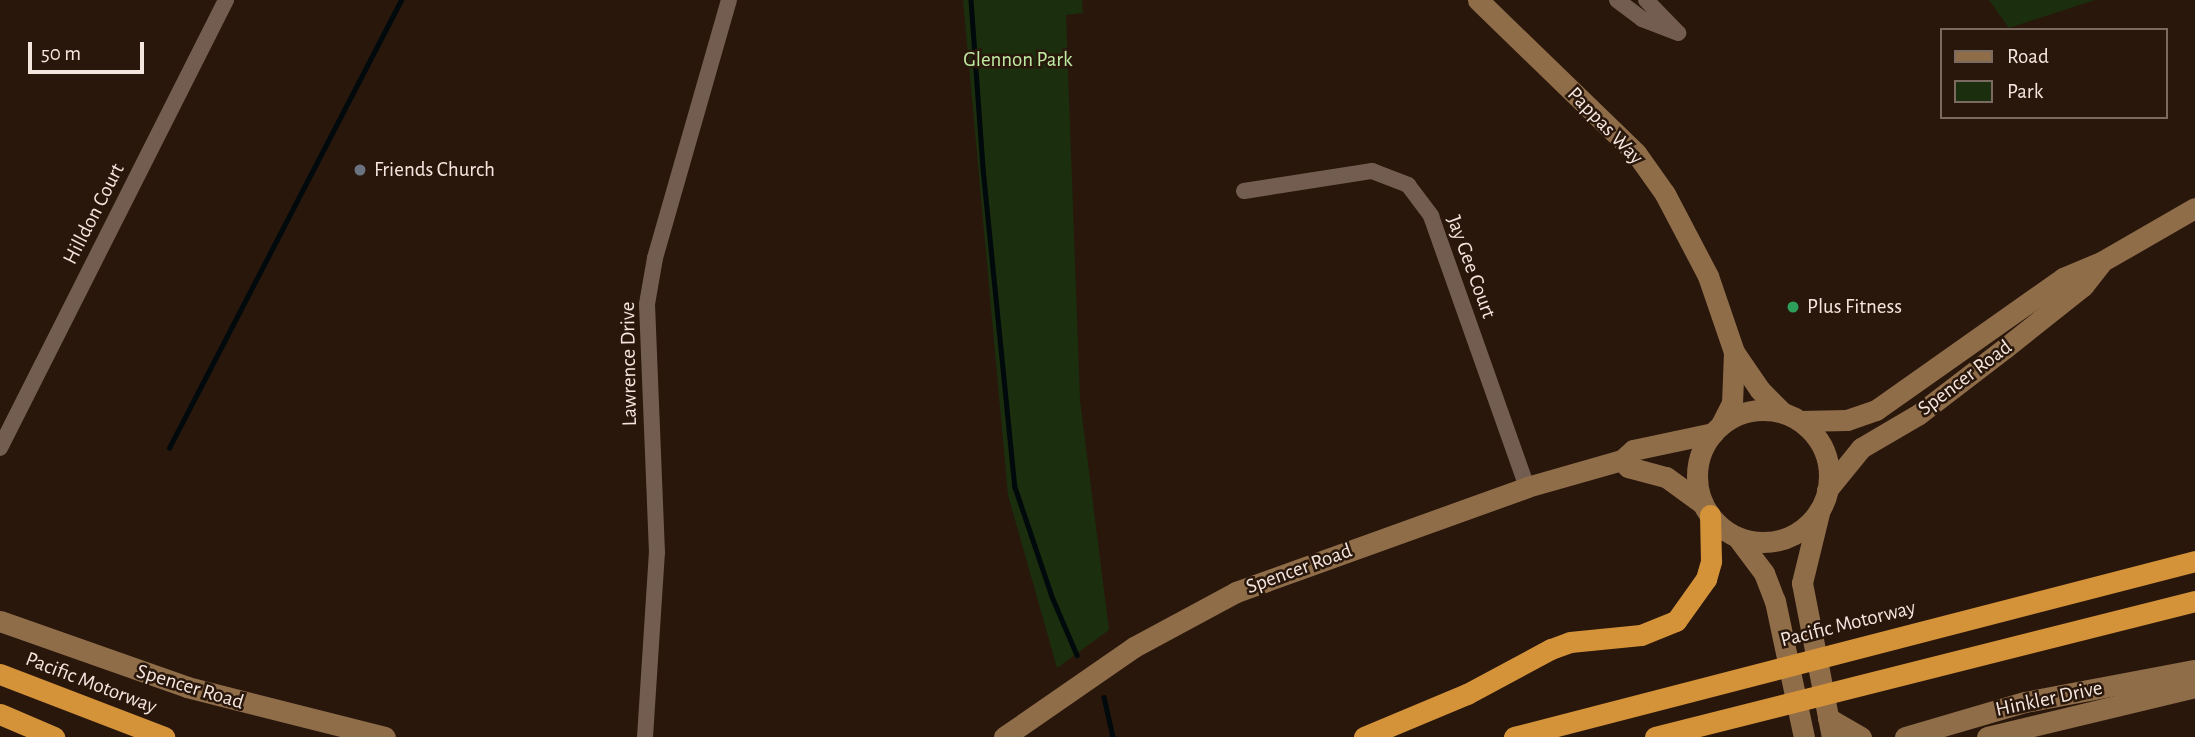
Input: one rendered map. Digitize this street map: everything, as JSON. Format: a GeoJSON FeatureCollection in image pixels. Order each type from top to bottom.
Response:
{"type":"FeatureCollection","features":[{"type":"Feature","properties":{"kind":"highway"},"geometry":{"type":"LineString","coordinates":[[1364,737],[1467,695],[1550,649],[1570,642],[1641,635],[1676,621],[1706,579],[1712,561],[1707,509]]}},
{"type":"Feature","properties":{"kind":"highway","name":"Pacific Motorway"},"geometry":{"type":"LineString","coordinates":[[1514,737],[1843,649],[2195,561]]}},
{"type":"Feature","properties":{"kind":"highway"},"geometry":{"type":"LineString","coordinates":[[1655,737],[2195,601]]}},
{"type":"Feature","properties":{"kind":"highway","name":"Pacific Motorway"},"geometry":{"type":"LineString","coordinates":[[0,674],[164,737]]}},
{"type":"Feature","properties":{"kind":"highway"},"geometry":{"type":"LineString","coordinates":[[0,714],[54,737]]}},
{"type":"Feature","properties":{"kind":"street","name":"Hilldon Court"},"geometry":{"type":"LineString","coordinates":[[0,448],[226,0]]}},
{"type":"Feature","properties":{"kind":"street","name":"Lawrence Drive"},"geometry":{"type":"LineString","coordinates":[[645,737],[657,565],[647,304],[655,258],[729,0]]}},
{"type":"Feature","properties":{"kind":"street","name":"Pappas Way"},"geometry":{"type":"LineString","coordinates":[[1478,0],[1636,153],[1696,251],[1734,352],[1760,390],[1791,416]]}},
{"type":"Feature","properties":{"kind":"street"},"geometry":{"type":"LineString","coordinates":[[1617,0],[1642,19],[1678,33],[1646,0]]}},
{"type":"Feature","properties":{"kind":"street","name":"Jay Gee Court"},"geometry":{"type":"LineString","coordinates":[[1244,191],[1372,171],[1408,185],[1431,216],[1527,487]]}},
{"type":"Feature","properties":{"kind":"street","name":"Spencer Road"},"geometry":{"type":"LineString","coordinates":[[1791,416],[1863,416],[2063,278],[2101,262],[2195,208]]}},
{"type":"Feature","properties":{"kind":"street","name":"Spencer Road"},"geometry":{"type":"LineString","coordinates":[[1825,498],[1861,448],[1919,414],[2005,348],[2083,286],[2101,262]]}},
{"type":"Feature","properties":{"kind":"street"},"geometry":{"type":"LineString","coordinates":[[1991,329],[2005,348]]}},
{"type":"Feature","properties":{"kind":"street","name":"Pappas Way"},"geometry":{"type":"LineString","coordinates":[[1717,429],[1731,403],[1734,352]]}},
{"type":"Feature","properties":{"kind":"street"},"geometry":{"type":"LineString","coordinates":[[1707,509],[1698,467],[1717,429],[1739,414],[1761,409],[1791,416],[1825,451],[1825,498],[1804,562],[1802,583],[1830,727],[1861,737]]}},
{"type":"Feature","properties":{"kind":"street","name":"Spencer Road"},"geometry":{"type":"LineString","coordinates":[[1004,737],[1134,648],[1202,608],[1265,580],[1527,487],[1622,460],[1625,454],[1651,444],[1717,429]]}},
{"type":"Feature","properties":{"kind":"street"},"geometry":{"type":"LineString","coordinates":[[1622,460],[1629,467],[1665,477],[1707,509],[1737,537],[1764,573],[1775,601],[1800,734]]}},
{"type":"Feature","properties":{"kind":"street"},"geometry":{"type":"LineString","coordinates":[[1737,537],[1776,540],[1795,533],[1825,498]]}},
{"type":"Feature","properties":{"kind":"street","name":"Spencer Road"},"geometry":{"type":"LineString","coordinates":[[0,621],[187,687],[385,737]]}},
{"type":"Feature","properties":{"kind":"street","name":"Hinkler Drive"},"geometry":{"type":"LineString","coordinates":[[1905,737],[2025,702],[2195,670]]}},
{"type":"Feature","properties":{"kind":"street","name":"Hinkler Drive"},"geometry":{"type":"LineString","coordinates":[[1987,737],[2195,687]]}},
{"type":"Feature","properties":{"kind":"green space","name":"Glennon Park"},"geometry":{"type":"Polygon","coordinates":[[[963,0],[1082,0],[1083,13],[1066,15],[1080,400],[1109,630],[1057,668],[1008,495],[963,0]]]}},
{"type":"Feature","properties":{"kind":"green space"},"geometry":{"type":"Polygon","coordinates":[[[1989,0],[2095,0],[2009,28],[1989,0]]]}},
{"type":"Feature","properties":{"kind":"waterway"},"geometry":{"type":"LineString","coordinates":[[169,448],[401,0]]}},
{"type":"Feature","properties":{"kind":"waterway"},"geometry":{"type":"LineString","coordinates":[[971,0],[983,168],[1015,487],[1053,599],[1077,655]]}},
{"type":"Feature","properties":{"kind":"waterway"},"geometry":{"type":"LineString","coordinates":[[1104,697],[1113,737]]}},
{"type":"Feature","properties":{"kind":"place","name":"Friends Church"},"geometry":{"type":"Point","coordinates":[360,170]}},
{"type":"Feature","properties":{"kind":"place","name":"Plus Fitness"},"geometry":{"type":"Point","coordinates":[1793,307]}}]}
